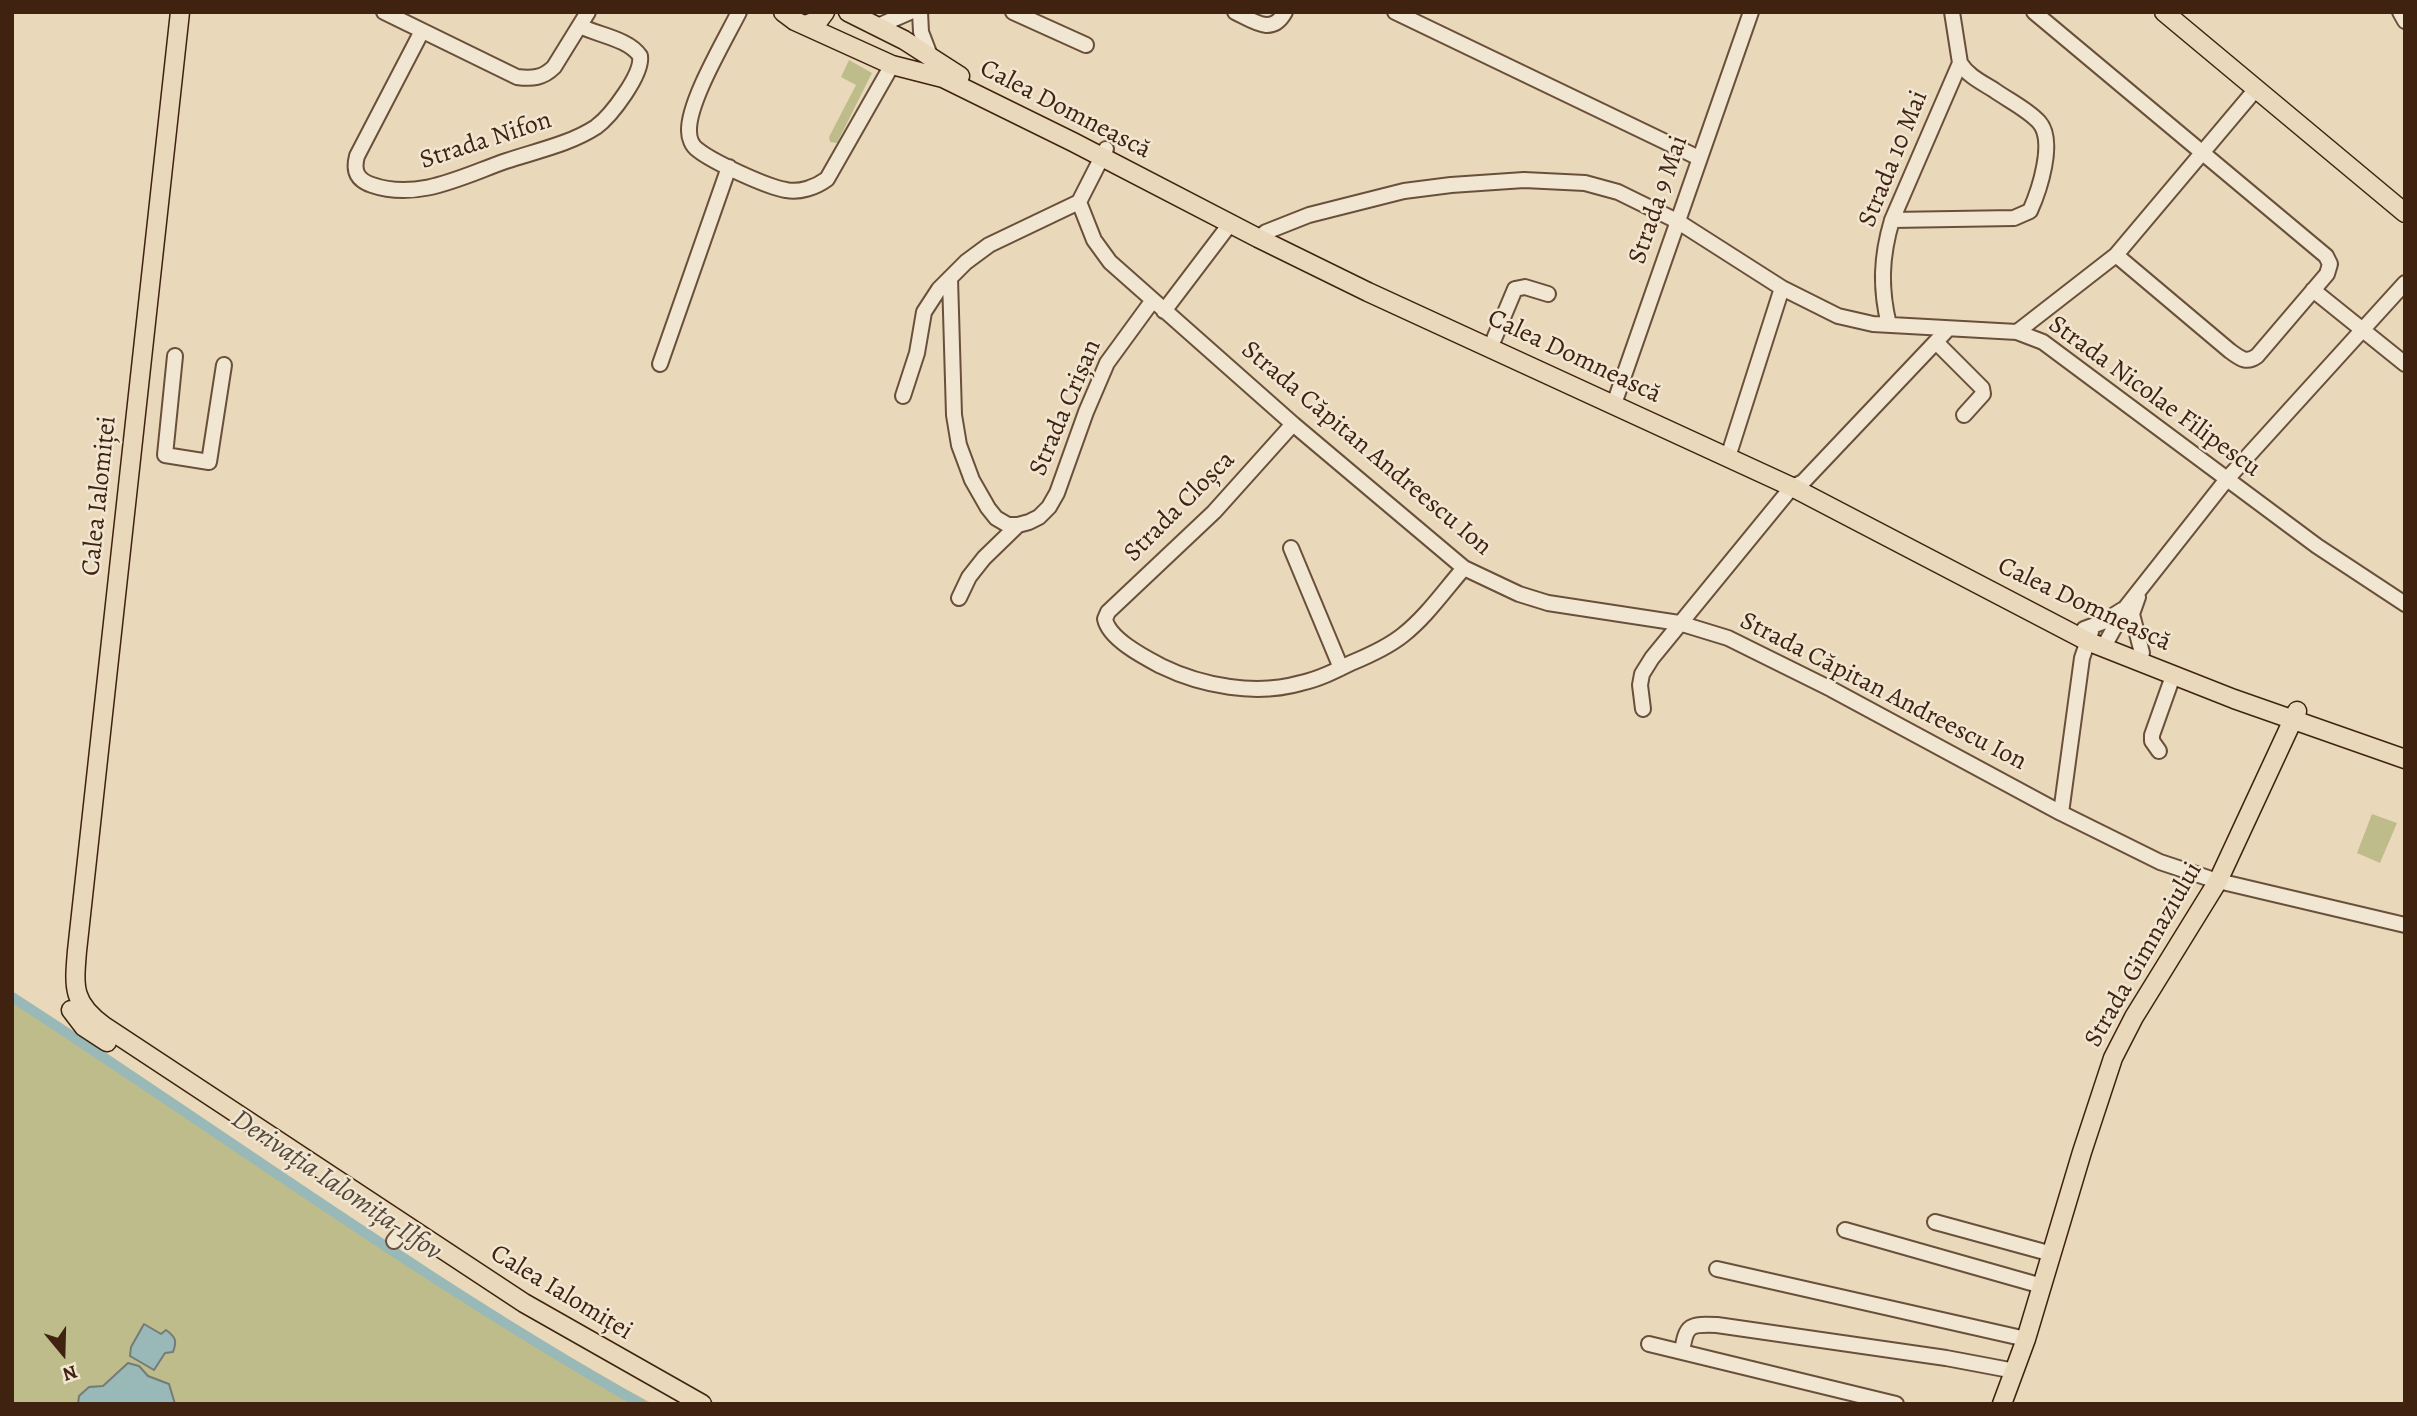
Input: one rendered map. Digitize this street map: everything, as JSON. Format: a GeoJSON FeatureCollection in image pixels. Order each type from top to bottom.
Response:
{"type":"FeatureCollection","features":[{"type":"Feature","properties":{"kind":"main road","name":"Calea Ialomiței"},"geometry":{"type":"LineString","coordinates":[[75,1000],[168,12]]}},
{"type":"Feature","properties":{"kind":"main road","name":"Calea Ialomiței"},"geometry":{"type":"LineString","coordinates":[[75,1000],[180,12]]}},
{"type":"Feature","properties":{"kind":"main road"},"geometry":{"type":"LineString","coordinates":[[792,17],[819,20],[825,12]]}},
{"type":"Feature","properties":{"kind":"main road","name":"Calea Domnească"},"geometry":{"type":"LineString","coordinates":[[848,12],[878,26],[947,69],[1378,296],[1616,400]]}},
{"type":"Feature","properties":{"kind":"main road"},"geometry":{"type":"LineString","coordinates":[[2164,12],[2405,213]]}},
{"type":"Feature","properties":{"kind":"main road","name":"Calea Domnească"},"geometry":{"type":"LineString","coordinates":[[792,17],[892,65],[943,78],[1104,153],[1230,224],[1262,235],[1494,340],[1797,484],[2092,636],[2293,720]]}},
{"type":"Feature","properties":{"kind":"main road"},"geometry":{"type":"LineString","coordinates":[[2092,636],[2142,653],[2175,671]]}},
{"type":"Feature","properties":{"kind":"main road","name":"Calea Domnească"},"geometry":{"type":"LineString","coordinates":[[2175,671],[2234,699],[2293,720],[2405,747]]}},
{"type":"Feature","properties":{"kind":"main road"},"geometry":{"type":"LineString","coordinates":[[2293,720],[2405,759]]}},
{"type":"Feature","properties":{"kind":"main road","name":"Strada Gimnaziului"},"geometry":{"type":"LineString","coordinates":[[2003,1404],[2026,1339],[2113,1058],[2134,1017],[2218,881],[2293,720]]}},
{"type":"Feature","properties":{"kind":"main road","name":"Calea Ialomiței"},"geometry":{"type":"LineString","coordinates":[[75,1000],[397,1238],[521,1315],[678,1404]]}},
{"type":"Feature","properties":{"kind":"main road","name":"Calea Ialomiței"},"geometry":{"type":"LineString","coordinates":[[75,1000],[94,1019],[145,1054],[524,1303],[702,1404]]}},
{"type":"Feature","properties":{"kind":"street"},"geometry":{"type":"LineString","coordinates":[[384,12],[517,76],[527,78],[547,74],[554,67],[588,12]]}},
{"type":"Feature","properties":{"kind":"street"},"geometry":{"type":"LineString","coordinates":[[739,12],[699,97],[689,134],[696,149],[729,167],[787,191],[800,190],[827,179],[892,65]]}},
{"type":"Feature","properties":{"kind":"street"},"geometry":{"type":"LineString","coordinates":[[878,26],[910,12]]}},
{"type":"Feature","properties":{"kind":"street"},"geometry":{"type":"LineString","coordinates":[[920,12],[921,32],[931,58]]}},
{"type":"Feature","properties":{"kind":"street"},"geometry":{"type":"LineString","coordinates":[[1013,12],[1086,45]]}},
{"type":"Feature","properties":{"kind":"street"},"geometry":{"type":"LineString","coordinates":[[1235,12],[1263,25],[1272,25],[1280,21],[1285,12]]}},
{"type":"Feature","properties":{"kind":"street"},"geometry":{"type":"LineString","coordinates":[[1395,12],[1423,18],[1699,158]]}},
{"type":"Feature","properties":{"kind":"street","name":"Strada 9 Mai"},"geometry":{"type":"LineString","coordinates":[[1616,400],[1751,12]]}},
{"type":"Feature","properties":{"kind":"street"},"geometry":{"type":"LineString","coordinates":[[1892,220],[2014,218],[2030,211],[2038,194],[2046,155],[2045,132],[2041,123],[1972,77],[1960,63],[1952,12]]}},
{"type":"Feature","properties":{"kind":"street"},"geometry":{"type":"LineString","coordinates":[[2034,12],[2328,258],[2329,270],[2257,356],[2247,361],[2242,360],[2116,256]]}},
{"type":"Feature","properties":{"kind":"street"},"geometry":{"type":"LineString","coordinates":[[2400,12],[2405,21]]}},
{"type":"Feature","properties":{"kind":"street","name":"Strada Nifon"},"geometry":{"type":"LineString","coordinates":[[422,30],[357,156],[355,166],[360,179],[384,189],[422,188],[447,183],[571,139],[599,125],[630,85],[640,67],[640,56],[635,49],[621,42],[580,26]]}},
{"type":"Feature","properties":{"kind":"street","name":"Strada 10 Mai"},"geometry":{"type":"LineString","coordinates":[[1889,325],[1882,271],[1884,248],[1892,220],[1960,63]]}},
{"type":"Feature","properties":{"kind":"street"},"geometry":{"type":"LineString","coordinates":[[2017,332],[2116,256],[2256,89]]}},
{"type":"Feature","properties":{"kind":"street"},"geometry":{"type":"LineString","coordinates":[[903,396],[917,353],[924,312],[931,299],[966,262],[989,245],[1079,202],[1104,153]]}},
{"type":"Feature","properties":{"kind":"street"},"geometry":{"type":"LineString","coordinates":[[660,363],[729,167]]}},
{"type":"Feature","properties":{"kind":"street","name":"Strada Nicolae Filipescu"},"geometry":{"type":"LineString","coordinates":[[1262,235],[1309,215],[1404,191],[1524,180],[1553,180],[1601,186],[1677,221],[1782,288],[1838,316],[1873,324],[2017,332],[2053,349],[2227,480],[2351,569],[2405,604]]}},
{"type":"Feature","properties":{"kind":"street","name":"Strada Căpitan Andreescu Ion"},"geometry":{"type":"LineString","coordinates":[[1079,202],[1101,251],[1164,311],[1464,568],[1519,594],[1548,603],[1679,623],[1728,638],[2160,862],[2218,881],[2405,925]]}},
{"type":"Feature","properties":{"kind":"street"},"geometry":{"type":"LineString","coordinates":[[1164,311],[1230,224]]}},
{"type":"Feature","properties":{"kind":"street"},"geometry":{"type":"LineString","coordinates":[[950,278],[954,415],[959,445],[972,480],[988,508],[996,518],[1018,526]]}},
{"type":"Feature","properties":{"kind":"street"},"geometry":{"type":"LineString","coordinates":[[2092,636],[2126,607],[2227,480],[2405,283]]}},
{"type":"Feature","properties":{"kind":"street"},"geometry":{"type":"LineString","coordinates":[[1494,340],[1515,289],[1525,287],[1548,294]]}},
{"type":"Feature","properties":{"kind":"street"},"geometry":{"type":"LineString","coordinates":[[1729,453],[1782,288]]}},
{"type":"Feature","properties":{"kind":"street"},"geometry":{"type":"LineString","coordinates":[[2313,290],[2405,364]]}},
{"type":"Feature","properties":{"kind":"street","name":"Strada Crișan"},"geometry":{"type":"LineString","coordinates":[[959,598],[969,577],[984,558],[1018,526],[1040,517],[1053,501],[1107,363],[1153,300]]}},
{"type":"Feature","properties":{"kind":"street"},"geometry":{"type":"LineString","coordinates":[[1643,709],[1640,685],[1642,674],[1679,623],[1797,484],[1948,329]]}},
{"type":"Feature","properties":{"kind":"street"},"geometry":{"type":"LineString","coordinates":[[1936,342],[1982,387],[1983,394],[1964,415]]}},
{"type":"Feature","properties":{"kind":"street"},"geometry":{"type":"LineString","coordinates":[[175,356],[165,455],[209,462],[224,365]]}},
{"type":"Feature","properties":{"kind":"street","name":"Strada Cloșca"},"geometry":{"type":"LineString","coordinates":[[1293,424],[1214,512],[1108,612],[1105,624],[1146,659],[1198,680],[1233,687],[1272,688],[1300,684],[1341,668]]}},
{"type":"Feature","properties":{"kind":"street"},"geometry":{"type":"LineString","coordinates":[[1291,548],[1341,668],[1400,638],[1415,625],[1464,568]]}},
{"type":"Feature","properties":{"kind":"street"},"geometry":{"type":"LineString","coordinates":[[2140,589],[2133,614],[2142,653]]}},
{"type":"Feature","properties":{"kind":"street"},"geometry":{"type":"LineString","coordinates":[[2061,813],[2073,721],[2092,636],[2103,622],[2126,607]]}},
{"type":"Feature","properties":{"kind":"street"},"geometry":{"type":"LineString","coordinates":[[2159,751],[2152,741],[2152,735],[2175,671]]}},
{"type":"Feature","properties":{"kind":"street"},"geometry":{"type":"LineString","coordinates":[[1935,1222],[2052,1254]]}},
{"type":"Feature","properties":{"kind":"street"},"geometry":{"type":"LineString","coordinates":[[1845,1230],[2042,1286]]}},
{"type":"Feature","properties":{"kind":"street"},"geometry":{"type":"LineString","coordinates":[[1717,1269],[2026,1339]]}},
{"type":"Feature","properties":{"kind":"street"},"geometry":{"type":"LineString","coordinates":[[1682,1352],[1687,1330],[1692,1326],[1717,1325],[1946,1358],[2015,1371]]}},
{"type":"Feature","properties":{"kind":"street"},"geometry":{"type":"LineString","coordinates":[[1649,1344],[1896,1404]]}},
{"type":"Feature","properties":{"kind":"shaded area"},"geometry":{"type":"Polygon","coordinates":[[[849,60],[872,73],[837,143],[830,142],[829,137],[856,85],[841,77],[849,60]]]}},
{"type":"Feature","properties":{"kind":"shaded area"},"geometry":{"type":"Polygon","coordinates":[[[2372,814],[2397,823],[2380,863],[2357,853],[2372,814]]]}},
{"type":"Feature","properties":{"kind":"shaded area"},"geometry":{"type":"Polygon","coordinates":[[[12,992],[91,1042],[325,1202],[433,1272],[597,1373],[653,1404],[12,1404],[12,992]]]}},
{"type":"Feature","properties":{"kind":"water"},"geometry":{"type":"Polygon","coordinates":[[[144,1324],[161,1334],[166,1330],[175,1340],[173,1352],[165,1353],[154,1370],[130,1356],[131,1347],[144,1324]]]}},
{"type":"Feature","properties":{"kind":"water"},"geometry":{"type":"Polygon","coordinates":[[[128,1363],[139,1366],[148,1376],[169,1384],[175,1404],[78,1404],[79,1396],[89,1387],[103,1386],[128,1363]]]}},
{"type":"Feature","properties":{"kind":"waterway","name":"Derivația Ialomița-Ilfov"},"geometry":{"type":"LineString","coordinates":[[12,997],[402,1257],[560,1357],[641,1404]]}}]}
